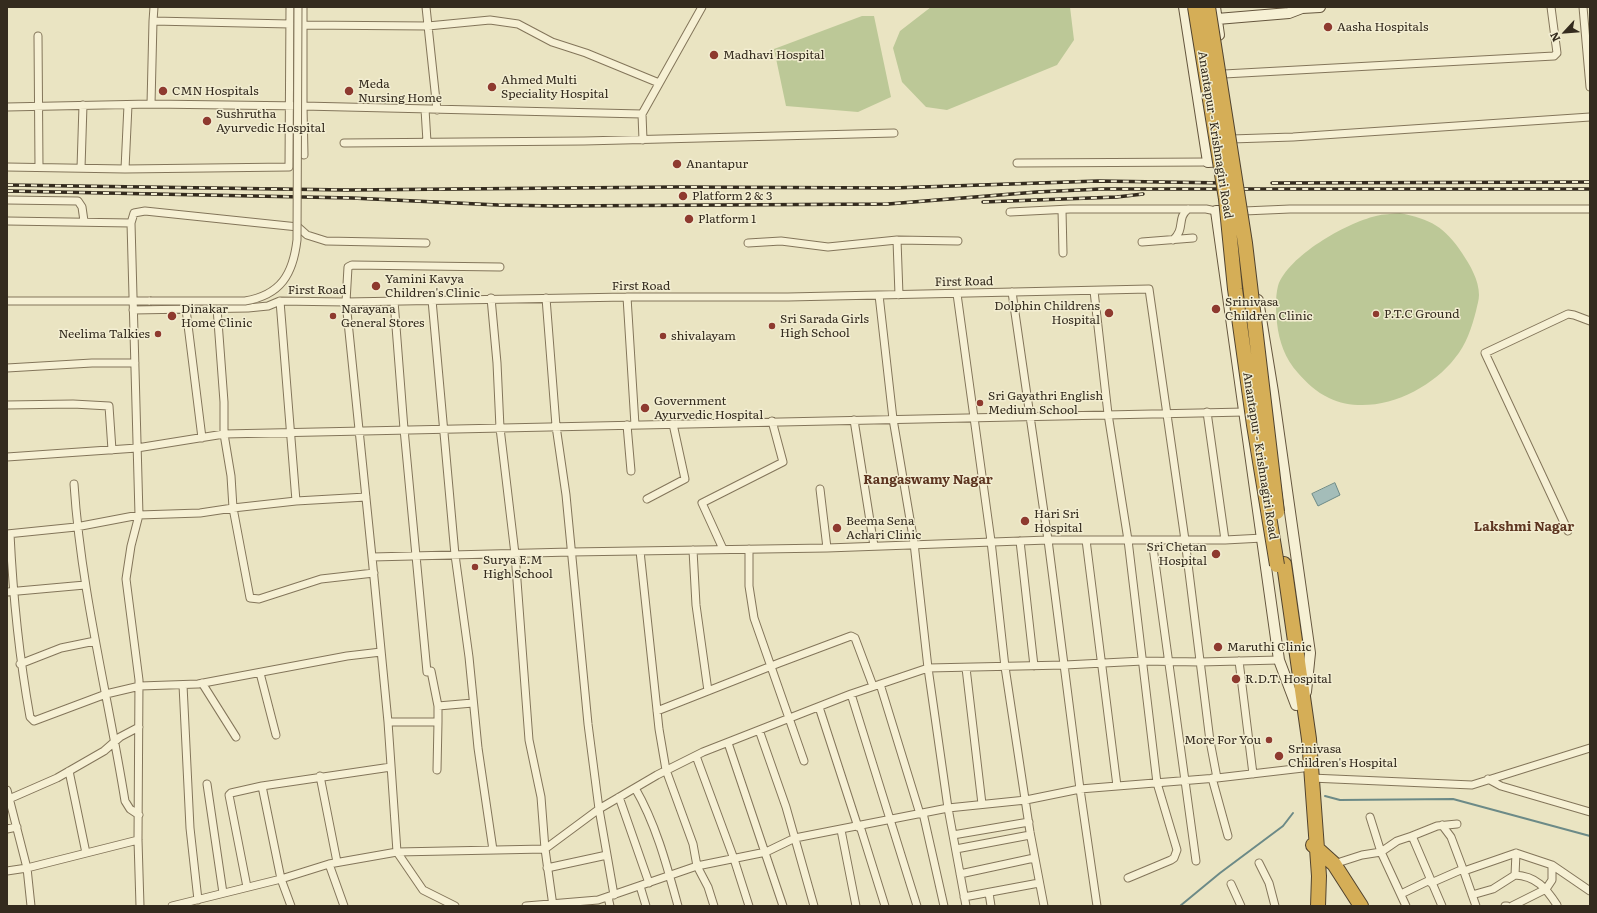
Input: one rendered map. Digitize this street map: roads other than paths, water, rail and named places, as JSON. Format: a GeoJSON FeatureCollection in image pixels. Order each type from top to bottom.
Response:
{"type":"FeatureCollection","features":[{"type":"Feature","properties":{"kind":"highway","name":"Anantapur - Krishnagiri Road"},"geometry":{"type":"LineString","coordinates":[[1195,7],[1226,199],[1235,289],[1254,425],[1280,564],[1300,705],[1309,739],[1307,773],[1318,906]]}},
{"type":"Feature","properties":{"kind":"highway"},"geometry":{"type":"LineString","coordinates":[[1208,7],[1245,243],[1280,564]]}},
{"type":"Feature","properties":{"kind":"highway"},"geometry":{"type":"LineString","coordinates":[[1312,844],[1334,864],[1361,906]]}},
{"type":"Feature","properties":{"kind":"highway","name":"Anantapur - Krishnagiri Road"},"geometry":{"type":"LineString","coordinates":[[1311,906],[1314,867]]}},
{"type":"Feature","properties":{"kind":"highway"},"geometry":{"type":"LineString","coordinates":[[1314,867],[1333,874],[1354,906]]}},
{"type":"Feature","properties":{"kind":"street"},"geometry":{"type":"LineString","coordinates":[[151,104],[154,7]]}},
{"type":"Feature","properties":{"kind":"street"},"geometry":{"type":"LineString","coordinates":[[7,167],[125,169],[289,167],[290,7]]}},
{"type":"Feature","properties":{"kind":"street"},"geometry":{"type":"LineString","coordinates":[[7,301],[245,301],[260,299],[280,285],[295,259],[297,240],[298,7]]}},
{"type":"Feature","properties":{"kind":"street"},"geometry":{"type":"LineString","coordinates":[[303,7],[304,155]]}},
{"type":"Feature","properties":{"kind":"street"},"geometry":{"type":"LineString","coordinates":[[426,7],[437,110]]}},
{"type":"Feature","properties":{"kind":"street"},"geometry":{"type":"LineString","coordinates":[[1184,7],[1208,162]]}},
{"type":"Feature","properties":{"kind":"street"},"geometry":{"type":"LineString","coordinates":[[1017,163],[1233,161],[1215,7]]}},
{"type":"Feature","properties":{"kind":"street"},"geometry":{"type":"LineString","coordinates":[[1217,19],[1289,13],[1301,8],[1320,7]]}},
{"type":"Feature","properties":{"kind":"street"},"geometry":{"type":"LineString","coordinates":[[1224,74],[1554,56],[1557,53],[1551,7]]}},
{"type":"Feature","properties":{"kind":"street"},"geometry":{"type":"LineString","coordinates":[[1583,7],[1588,35],[1590,87]]}},
{"type":"Feature","properties":{"kind":"street"},"geometry":{"type":"LineString","coordinates":[[643,140],[642,114],[699,8]]}},
{"type":"Feature","properties":{"kind":"street"},"geometry":{"type":"LineString","coordinates":[[302,25],[428,26],[490,20],[518,24],[552,42],[586,53],[659,83]]}},
{"type":"Feature","properties":{"kind":"street"},"geometry":{"type":"LineString","coordinates":[[153,22],[290,24]]}},
{"type":"Feature","properties":{"kind":"street"},"geometry":{"type":"LineString","coordinates":[[38,36],[39,168]]}},
{"type":"Feature","properties":{"kind":"street"},"geometry":{"type":"LineString","coordinates":[[7,107],[151,104],[642,114]]}},
{"type":"Feature","properties":{"kind":"street"},"geometry":{"type":"LineString","coordinates":[[81,168],[82,105]]}},
{"type":"Feature","properties":{"kind":"street"},"geometry":{"type":"LineString","coordinates":[[125,169],[128,105]]}},
{"type":"Feature","properties":{"kind":"street"},"geometry":{"type":"LineString","coordinates":[[425,109],[426,142]]}},
{"type":"Feature","properties":{"kind":"street"},"geometry":{"type":"LineString","coordinates":[[1231,138],[1293,137],[1590,117]]}},
{"type":"Feature","properties":{"kind":"street"},"geometry":{"type":"LineString","coordinates":[[344,143],[643,140],[894,133]]}},
{"type":"Feature","properties":{"kind":"street"},"geometry":{"type":"LineString","coordinates":[[7,200],[78,201],[82,207],[84,221]]}},
{"type":"Feature","properties":{"kind":"street"},"geometry":{"type":"LineString","coordinates":[[1173,240],[1180,233],[1182,215],[1188,209]]}},
{"type":"Feature","properties":{"kind":"street"},"geometry":{"type":"LineString","coordinates":[[1010,212],[1188,209],[1206,209],[1216,211],[1290,209],[1590,209]]}},
{"type":"Feature","properties":{"kind":"street"},"geometry":{"type":"LineString","coordinates":[[1062,210],[1064,253]]}},
{"type":"Feature","properties":{"kind":"street"},"geometry":{"type":"LineString","coordinates":[[140,906],[138,840],[140,686],[126,579],[131,546],[139,515],[132,302],[133,253],[131,223],[134,213],[145,211],[298,227],[307,235],[326,241],[426,243]]}},
{"type":"Feature","properties":{"kind":"street"},"geometry":{"type":"LineString","coordinates":[[1216,211],[1279,660],[1300,705]]}},
{"type":"Feature","properties":{"kind":"street"},"geometry":{"type":"LineString","coordinates":[[1244,211],[1273,392],[1310,653],[1300,705]]}},
{"type":"Feature","properties":{"kind":"street"},"geometry":{"type":"LineString","coordinates":[[7,221],[84,221],[131,223]]}},
{"type":"Feature","properties":{"kind":"street"},"geometry":{"type":"LineString","coordinates":[[1142,242],[1193,238]]}},
{"type":"Feature","properties":{"kind":"street"},"geometry":{"type":"LineString","coordinates":[[748,243],[781,242],[828,247],[897,240],[958,241]]}},
{"type":"Feature","properties":{"kind":"street"},"geometry":{"type":"LineString","coordinates":[[897,240],[899,295]]}},
{"type":"Feature","properties":{"kind":"street"},"geometry":{"type":"LineString","coordinates":[[456,906],[423,890],[398,852],[374,573],[346,302],[348,269],[349,266],[500,267]]}},
{"type":"Feature","properties":{"kind":"street","name":"First Road"},"geometry":{"type":"LineString","coordinates":[[133,310],[248,308],[268,306],[280,301],[346,302],[491,298],[899,295],[1149,289],[1168,413]]}},
{"type":"Feature","properties":{"kind":"street"},"geometry":{"type":"LineString","coordinates":[[1094,290],[1108,414],[1128,540],[1137,626],[1143,661],[1157,783],[1177,850],[1174,858],[1171,860],[1128,878]]}},
{"type":"Feature","properties":{"kind":"street"},"geometry":{"type":"LineString","coordinates":[[1012,292],[1048,540],[1080,789],[1097,906]]}},
{"type":"Feature","properties":{"kind":"street"},"geometry":{"type":"LineString","coordinates":[[957,294],[991,542],[1005,667],[1030,835],[1044,906]]}},
{"type":"Feature","properties":{"kind":"street"},"geometry":{"type":"LineString","coordinates":[[879,295],[893,419],[914,544],[928,668],[948,808],[966,906]]}},
{"type":"Feature","properties":{"kind":"street"},"geometry":{"type":"LineString","coordinates":[[627,297],[635,425]]}},
{"type":"Feature","properties":{"kind":"street"},"geometry":{"type":"LineString","coordinates":[[491,298],[497,363],[500,428],[515,554],[529,740],[541,797],[545,850],[553,905]]}},
{"type":"Feature","properties":{"kind":"street"},"geometry":{"type":"LineString","coordinates":[[546,298],[556,426],[566,495],[588,724],[599,809],[607,855],[611,896],[610,906]]}},
{"type":"Feature","properties":{"kind":"street"},"geometry":{"type":"LineString","coordinates":[[432,300],[442,428],[455,555],[478,748],[493,850]]}},
{"type":"Feature","properties":{"kind":"street"},"geometry":{"type":"LineString","coordinates":[[280,301],[296,501]]}},
{"type":"Feature","properties":{"kind":"street"},"geometry":{"type":"LineString","coordinates":[[394,301],[416,555],[429,672],[438,706],[437,770]]}},
{"type":"Feature","properties":{"kind":"street"},"geometry":{"type":"LineString","coordinates":[[217,308],[224,402],[224,434],[231,476],[233,508],[250,598],[259,599],[321,579],[374,573]]}},
{"type":"Feature","properties":{"kind":"street"},"geometry":{"type":"LineString","coordinates":[[186,309],[202,438]]}},
{"type":"Feature","properties":{"kind":"street"},"geometry":{"type":"LineString","coordinates":[[1568,531],[1485,353],[1568,314],[1574,314],[1590,321]]}},
{"type":"Feature","properties":{"kind":"street"},"geometry":{"type":"LineString","coordinates":[[7,368],[92,363],[135,363]]}},
{"type":"Feature","properties":{"kind":"street"},"geometry":{"type":"LineString","coordinates":[[7,406],[73,404],[109,406],[112,450]]}},
{"type":"Feature","properties":{"kind":"street"},"geometry":{"type":"LineString","coordinates":[[1207,412],[1225,540]]}},
{"type":"Feature","properties":{"kind":"street"},"geometry":{"type":"LineString","coordinates":[[7,457],[137,448],[224,434],[442,428],[1245,412]]}},
{"type":"Feature","properties":{"kind":"street"},"geometry":{"type":"LineString","coordinates":[[1168,413],[1215,778],[1228,836]]}},
{"type":"Feature","properties":{"kind":"street"},"geometry":{"type":"LineString","coordinates":[[854,420],[874,546]]}},
{"type":"Feature","properties":{"kind":"street"},"geometry":{"type":"LineString","coordinates":[[723,549],[702,503],[783,462],[772,421]]}},
{"type":"Feature","properties":{"kind":"street"},"geometry":{"type":"LineString","coordinates":[[647,499],[685,480],[673,424]]}},
{"type":"Feature","properties":{"kind":"street"},"geometry":{"type":"LineString","coordinates":[[627,425],[631,471]]}},
{"type":"Feature","properties":{"kind":"street"},"geometry":{"type":"LineString","coordinates":[[74,484],[76,527],[85,585],[125,801],[130,810],[139,814]]}},
{"type":"Feature","properties":{"kind":"street"},"geometry":{"type":"LineString","coordinates":[[820,490],[826,548]]}},
{"type":"Feature","properties":{"kind":"street"},"geometry":{"type":"LineString","coordinates":[[366,497],[296,501],[200,513],[139,515],[76,527],[8,534],[10,591],[20,664],[30,717],[34,721],[106,694],[140,686],[202,683],[346,656],[381,652]]}},
{"type":"Feature","properties":{"kind":"street"},"geometry":{"type":"LineString","coordinates":[[372,557],[826,548],[1048,540],[1225,540],[1263,538]]}},
{"type":"Feature","properties":{"kind":"street"},"geometry":{"type":"LineString","coordinates":[[1086,540],[1117,786]]}},
{"type":"Feature","properties":{"kind":"street"},"geometry":{"type":"LineString","coordinates":[[1152,540],[1170,662],[1184,781],[1196,860]]}},
{"type":"Feature","properties":{"kind":"street"},"geometry":{"type":"LineString","coordinates":[[1020,541],[1034,666]]}},
{"type":"Feature","properties":{"kind":"street"},"geometry":{"type":"LineString","coordinates":[[749,549],[749,586],[751,606],[804,761]]}},
{"type":"Feature","properties":{"kind":"street"},"geometry":{"type":"LineString","coordinates":[[693,550],[697,612],[708,691]]}},
{"type":"Feature","properties":{"kind":"street"},"geometry":{"type":"LineString","coordinates":[[640,551],[657,711],[666,770],[693,844],[697,866],[708,887],[714,906]]}},
{"type":"Feature","properties":{"kind":"street"},"geometry":{"type":"LineString","coordinates":[[10,591],[85,585]]}},
{"type":"Feature","properties":{"kind":"street"},"geometry":{"type":"LineString","coordinates":[[657,711],[771,666],[853,636],[876,685],[921,813],[944,906]]}},
{"type":"Feature","properties":{"kind":"street"},"geometry":{"type":"LineString","coordinates":[[20,664],[61,648],[95,641]]}},
{"type":"Feature","properties":{"kind":"street"},"geometry":{"type":"LineString","coordinates":[[172,906],[281,879],[333,863],[398,852],[545,850],[599,809],[666,770],[728,742],[789,718],[876,685],[928,668],[1005,667],[1143,661],[1239,662],[1279,660]]}},
{"type":"Feature","properties":{"kind":"street"},"geometry":{"type":"LineString","coordinates":[[1239,662],[1253,774]]}},
{"type":"Feature","properties":{"kind":"street"},"geometry":{"type":"LineString","coordinates":[[966,668],[982,804]]}},
{"type":"Feature","properties":{"kind":"street"},"geometry":{"type":"LineString","coordinates":[[260,673],[276,735]]}},
{"type":"Feature","properties":{"kind":"street"},"geometry":{"type":"LineString","coordinates":[[202,683],[236,737]]}},
{"type":"Feature","properties":{"kind":"street"},"geometry":{"type":"LineString","coordinates":[[183,685],[190,828],[198,900]]}},
{"type":"Feature","properties":{"kind":"street"},"geometry":{"type":"LineString","coordinates":[[851,694],[917,906]]}},
{"type":"Feature","properties":{"kind":"street"},"geometry":{"type":"LineString","coordinates":[[438,706],[473,703]]}},
{"type":"Feature","properties":{"kind":"street"},"geometry":{"type":"LineString","coordinates":[[819,707],[885,906]]}},
{"type":"Feature","properties":{"kind":"street"},"geometry":{"type":"LineString","coordinates":[[388,722],[438,722]]}},
{"type":"Feature","properties":{"kind":"street"},"geometry":{"type":"LineString","coordinates":[[10,799],[69,771],[104,751],[115,741],[139,727]]}},
{"type":"Feature","properties":{"kind":"street"},"geometry":{"type":"LineString","coordinates":[[759,730],[795,838],[814,906]]}},
{"type":"Feature","properties":{"kind":"street"},"geometry":{"type":"LineString","coordinates":[[728,742],[783,906]]}},
{"type":"Feature","properties":{"kind":"street"},"geometry":{"type":"LineString","coordinates":[[526,906],[553,905],[598,900],[697,866],[766,852],[795,838],[948,808],[1026,800],[1080,789],[1253,774],[1307,773],[1472,785],[1590,748]]}},
{"type":"Feature","properties":{"kind":"street"},"geometry":{"type":"LineString","coordinates":[[696,756],[734,859],[748,906]]}},
{"type":"Feature","properties":{"kind":"street"},"geometry":{"type":"LineString","coordinates":[[247,887],[229,795],[231,793],[320,776],[391,766]]}},
{"type":"Feature","properties":{"kind":"street"},"geometry":{"type":"LineString","coordinates":[[69,771],[86,853]]}},
{"type":"Feature","properties":{"kind":"street"},"geometry":{"type":"LineString","coordinates":[[320,776],[333,863],[344,906]]}},
{"type":"Feature","properties":{"kind":"street"},"geometry":{"type":"LineString","coordinates":[[1488,780],[1508,789],[1590,812]]}},
{"type":"Feature","properties":{"kind":"street"},"geometry":{"type":"LineString","coordinates":[[207,784],[222,893]]}},
{"type":"Feature","properties":{"kind":"street"},"geometry":{"type":"LineString","coordinates":[[262,786],[281,879],[291,906]]}},
{"type":"Feature","properties":{"kind":"street"},"geometry":{"type":"LineString","coordinates":[[635,788],[654,827],[678,906]]}},
{"type":"Feature","properties":{"kind":"street"},"geometry":{"type":"LineString","coordinates":[[7,790],[27,868],[31,906]]}},
{"type":"Feature","properties":{"kind":"street"},"geometry":{"type":"LineString","coordinates":[[619,797],[649,883]]}},
{"type":"Feature","properties":{"kind":"street"},"geometry":{"type":"LineString","coordinates":[[1370,817],[1381,852],[1405,904],[1397,906]]}},
{"type":"Feature","properties":{"kind":"street"},"geometry":{"type":"LineString","coordinates":[[953,835],[1029,822]]}},
{"type":"Feature","properties":{"kind":"street"},"geometry":{"type":"LineString","coordinates":[[1334,864],[1362,855],[1381,852],[1397,841],[1442,825],[1457,824]]}},
{"type":"Feature","properties":{"kind":"street"},"geometry":{"type":"LineString","coordinates":[[1442,825],[1451,837],[1476,906]]}},
{"type":"Feature","properties":{"kind":"street"},"geometry":{"type":"LineString","coordinates":[[7,829],[17,827]]}},
{"type":"Feature","properties":{"kind":"street"},"geometry":{"type":"LineString","coordinates":[[841,830],[856,906]]}},
{"type":"Feature","properties":{"kind":"street"},"geometry":{"type":"LineString","coordinates":[[956,850],[1030,835]]}},
{"type":"Feature","properties":{"kind":"street"},"geometry":{"type":"LineString","coordinates":[[1412,836],[1442,906]]}},
{"type":"Feature","properties":{"kind":"street"},"geometry":{"type":"LineString","coordinates":[[7,870],[27,868],[138,840]]}},
{"type":"Feature","properties":{"kind":"street"},"geometry":{"type":"LineString","coordinates":[[1400,894],[1431,881],[1516,852],[1552,866],[1590,891]]}},
{"type":"Feature","properties":{"kind":"street"},"geometry":{"type":"LineString","coordinates":[[1515,875],[1516,852]]}},
{"type":"Feature","properties":{"kind":"street"},"geometry":{"type":"LineString","coordinates":[[547,868],[607,855]]}},
{"type":"Feature","properties":{"kind":"street"},"geometry":{"type":"LineString","coordinates":[[960,874],[1034,858]]}},
{"type":"Feature","properties":{"kind":"street"},"geometry":{"type":"LineString","coordinates":[[1260,863],[1269,883],[1275,906]]}},
{"type":"Feature","properties":{"kind":"street"},"geometry":{"type":"LineString","coordinates":[[1512,906],[1546,889],[1552,880],[1552,866]]}},
{"type":"Feature","properties":{"kind":"street"},"geometry":{"type":"LineString","coordinates":[[1472,895],[1493,889],[1515,875],[1529,877],[1546,889],[1556,906]]}},
{"type":"Feature","properties":{"kind":"street"},"geometry":{"type":"LineString","coordinates":[[964,897],[1039,883]]}},
{"type":"Feature","properties":{"kind":"street"},"geometry":{"type":"LineString","coordinates":[[1231,884],[1241,906]]}},
{"type":"Feature","properties":{"kind":"street"},"geometry":{"type":"LineString","coordinates":[[640,886],[646,906]]}},
{"type":"Feature","properties":{"kind":"street"},"geometry":{"type":"LineString","coordinates":[[989,892],[991,906]]}},
{"type":"Feature","properties":{"kind":"street"},"geometry":{"type":"LineString","coordinates":[[435,906],[441,899]]}},
{"type":"Feature","properties":{"kind":"water"},"geometry":{"type":"Polygon","coordinates":[[[1335,483],[1340,495],[1318,506],[1312,494],[1335,483]]]}},
{"type":"Feature","properties":{"kind":"waterway"},"geometry":{"type":"LineString","coordinates":[[1325,796],[1340,800],[1453,799],[1590,836]]}},
{"type":"Feature","properties":{"kind":"waterway"},"geometry":{"type":"LineString","coordinates":[[1180,906],[1220,873],[1283,826],[1293,813]]}},
{"type":"Feature","properties":{"kind":"railway"},"geometry":{"type":"LineString","coordinates":[[7,185],[347,190],[677,187],[893,188],[1098,181],[1226,183]]}},
{"type":"Feature","properties":{"kind":"railway"},"geometry":{"type":"LineString","coordinates":[[1272,183],[1590,182]]}},
{"type":"Feature","properties":{"kind":"railway"},"geometry":{"type":"LineString","coordinates":[[7,191],[352,198],[498,205],[556,206],[888,204],[1037,192],[1101,189],[1590,189]]}},
{"type":"Feature","properties":{"kind":"railway"},"geometry":{"type":"LineString","coordinates":[[983,202],[1117,197],[1143,194]]}},
{"type":"Feature","properties":{"kind":"place","name":"Aasha Hospitals"},"geometry":{"type":"Point","coordinates":[1328,27]}},
{"type":"Feature","properties":{"kind":"place","name":"Madhavi Hospital"},"geometry":{"type":"Point","coordinates":[714,55]}},
{"type":"Feature","properties":{"kind":"place","name":"Ahmed Multi Speciality Hospital"},"geometry":{"type":"Point","coordinates":[492,87]}},
{"type":"Feature","properties":{"kind":"place","name":"CMN Hospitals"},"geometry":{"type":"Point","coordinates":[163,91]}},
{"type":"Feature","properties":{"kind":"place","name":"Meda Nursing Home"},"geometry":{"type":"Point","coordinates":[349,91]}},
{"type":"Feature","properties":{"kind":"place","name":"Sushrutha Ayurvedic Hospital"},"geometry":{"type":"Point","coordinates":[207,121]}},
{"type":"Feature","properties":{"kind":"place","name":"Anantapur"},"geometry":{"type":"Point","coordinates":[677,164]}},
{"type":"Feature","properties":{"kind":"place","name":"Platform 2 & 3"},"geometry":{"type":"Point","coordinates":[683,196]}},
{"type":"Feature","properties":{"kind":"place","name":"Platform 1"},"geometry":{"type":"Point","coordinates":[689,219]}},
{"type":"Feature","properties":{"kind":"place","name":"Yamini Kavya Children's Clinic"},"geometry":{"type":"Point","coordinates":[376,286]}},
{"type":"Feature","properties":{"kind":"place","name":"Srinivasa Children Clinic"},"geometry":{"type":"Point","coordinates":[1216,309]}},
{"type":"Feature","properties":{"kind":"place","name":"Dolphin Childrens Hospital"},"geometry":{"type":"Point","coordinates":[1109,313]}},
{"type":"Feature","properties":{"kind":"place","name":"P.T.C Ground"},"geometry":{"type":"Point","coordinates":[1376,314]}},
{"type":"Feature","properties":{"kind":"place","name":"Dinakar Home Clinic"},"geometry":{"type":"Point","coordinates":[172,316]}},
{"type":"Feature","properties":{"kind":"place","name":"Narayana General Stores"},"geometry":{"type":"Point","coordinates":[333,316]}},
{"type":"Feature","properties":{"kind":"place","name":"Sri Sarada Girls High School"},"geometry":{"type":"Point","coordinates":[772,326]}},
{"type":"Feature","properties":{"kind":"place","name":"Neelima Talkies"},"geometry":{"type":"Point","coordinates":[158,334]}},
{"type":"Feature","properties":{"kind":"place","name":"shivalayam"},"geometry":{"type":"Point","coordinates":[663,336]}},
{"type":"Feature","properties":{"kind":"place","name":"Sri Gayathri English Medium School"},"geometry":{"type":"Point","coordinates":[980,403]}},
{"type":"Feature","properties":{"kind":"place","name":"Government Ayurvedic Hospital"},"geometry":{"type":"Point","coordinates":[645,408]}},
{"type":"Feature","properties":{"kind":"place","name":"Hari Sri Hospital"},"geometry":{"type":"Point","coordinates":[1025,521]}},
{"type":"Feature","properties":{"kind":"place","name":"Beema Sena Achari Clinic"},"geometry":{"type":"Point","coordinates":[837,528]}},
{"type":"Feature","properties":{"kind":"place","name":"Sri Chetan Hospital"},"geometry":{"type":"Point","coordinates":[1216,554]}},
{"type":"Feature","properties":{"kind":"place","name":"Surya E.M High School"},"geometry":{"type":"Point","coordinates":[475,567]}},
{"type":"Feature","properties":{"kind":"place","name":"Maruthi Clinic"},"geometry":{"type":"Point","coordinates":[1218,647]}},
{"type":"Feature","properties":{"kind":"place","name":"R.D.T. Hospital"},"geometry":{"type":"Point","coordinates":[1236,679]}},
{"type":"Feature","properties":{"kind":"place","name":"More For You"},"geometry":{"type":"Point","coordinates":[1269,740]}},
{"type":"Feature","properties":{"kind":"place","name":"Srinivasa Children's Hospital"},"geometry":{"type":"Point","coordinates":[1279,756]}},
{"type":"Feature","properties":{"kind":"district","name":"Rangaswamy Nagar"},"geometry":{"type":"Point","coordinates":[928,480]}},
{"type":"Feature","properties":{"kind":"district","name":"Lakshmi Nagar"},"geometry":{"type":"Point","coordinates":[1524,527]}}]}
